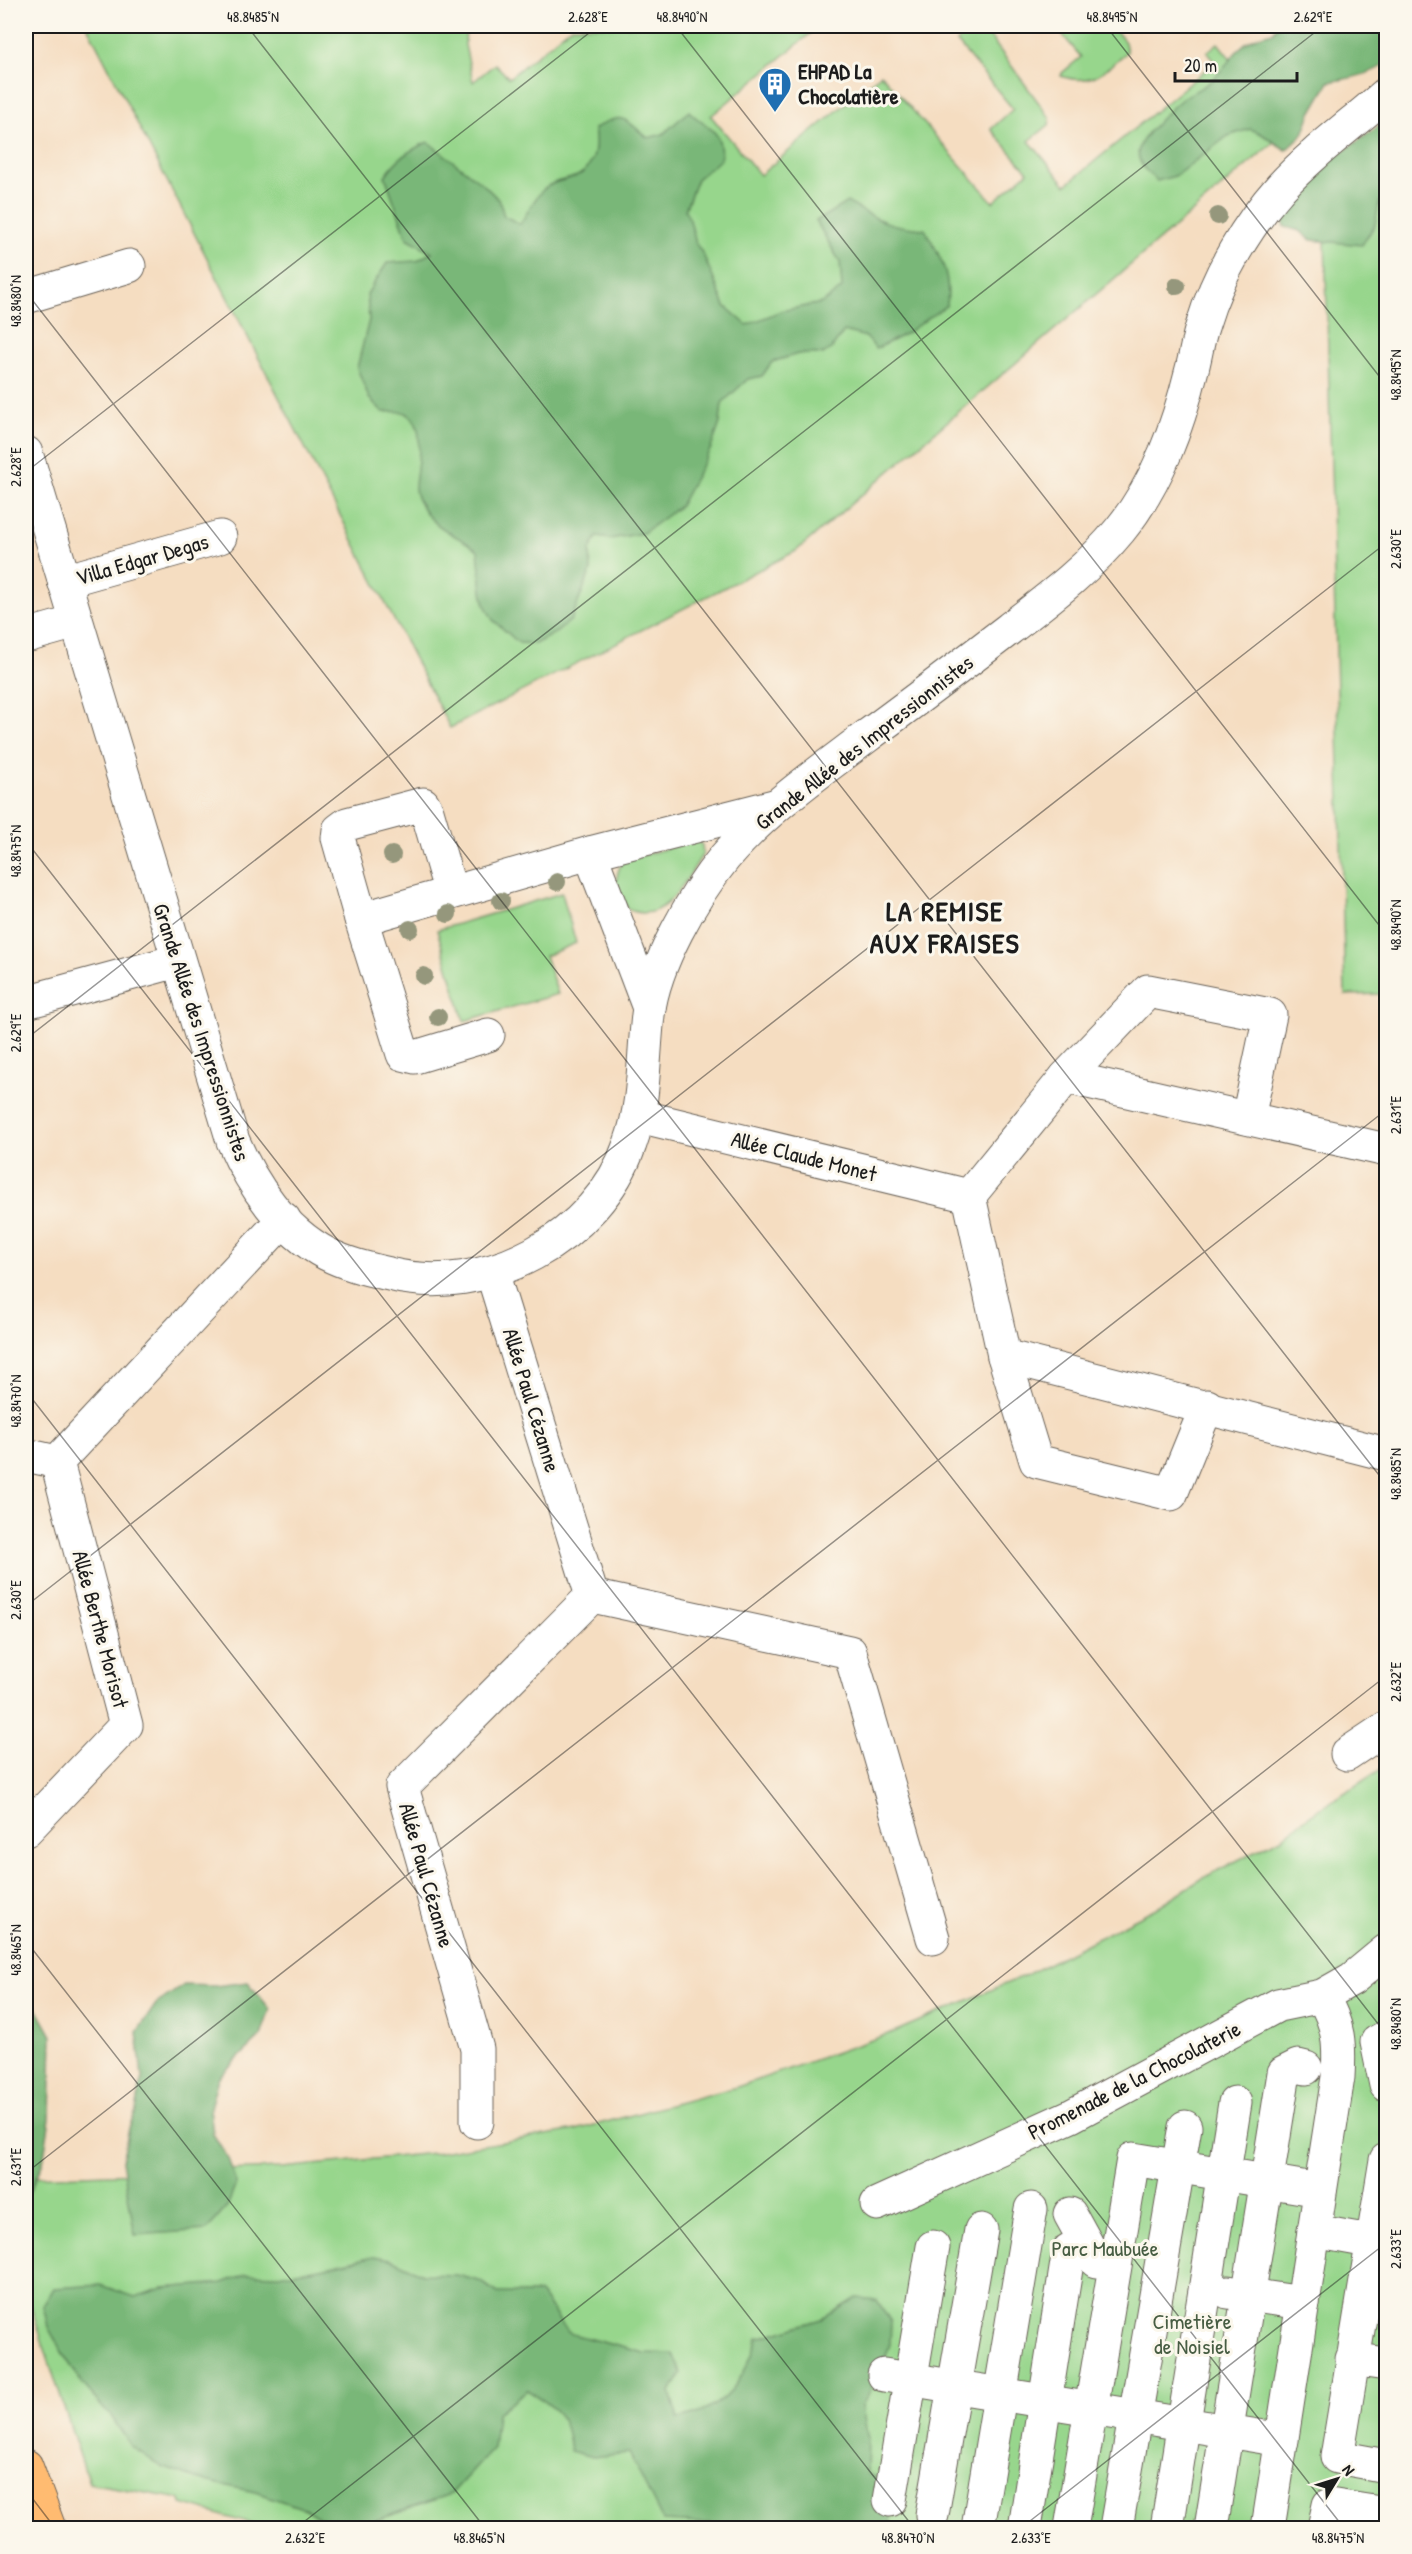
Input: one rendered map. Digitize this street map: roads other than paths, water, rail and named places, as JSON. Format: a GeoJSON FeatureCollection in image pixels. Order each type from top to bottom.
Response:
{"type":"FeatureCollection","features":[{"type":"Feature","properties":{"kind":"highway"},"geometry":{"type":"LineString","coordinates":[[26,2466],[49,2529]]}},
{"type":"Feature","properties":{"kind":"street","name":"Grande Allée des Impressionnistes"},"geometry":{"type":"LineString","coordinates":[[26,453],[233,1141],[260,1191],[284,1219],[327,1254],[370,1270],[403,1278],[447,1280],[492,1272],[526,1259],[579,1222],[611,1182],[629,1149],[639,1116],[649,1008],[664,961],[689,907],[724,858],[774,806],[1071,582],[1123,526],[1144,495],[1167,451],[1177,425],[1203,322],[1233,254],[1284,183],[1386,94]]}},
{"type":"Feature","properties":{"kind":"street"},"geometry":{"type":"LineString","coordinates":[[26,297],[129,266]]}},
{"type":"Feature","properties":{"kind":"street","name":"Villa Edgar Degas"},"geometry":{"type":"LineString","coordinates":[[64,581],[220,537]]}},
{"type":"Feature","properties":{"kind":"street"},"geometry":{"type":"LineString","coordinates":[[26,636],[76,622]]}},
{"type":"Feature","properties":{"kind":"street"},"geometry":{"type":"LineString","coordinates":[[451,893],[423,804],[369,817],[347,824],[339,830],[338,838],[361,919],[403,1054],[415,1057],[488,1035]]}},
{"type":"Feature","properties":{"kind":"street"},"geometry":{"type":"LineString","coordinates":[[361,919],[590,853],[774,806]]}},
{"type":"Feature","properties":{"kind":"street"},"geometry":{"type":"LineString","coordinates":[[590,853],[649,1008]]}},
{"type":"Feature","properties":{"kind":"street"},"geometry":{"type":"LineString","coordinates":[[26,1002],[177,960]]}},
{"type":"Feature","properties":{"kind":"street"},"geometry":{"type":"LineString","coordinates":[[1207,1407],[1171,1494],[1036,1461],[1004,1356],[969,1196],[1066,1077],[1148,991],[1270,1015],[1248,1118]]}},
{"type":"Feature","properties":{"kind":"street"},"geometry":{"type":"LineString","coordinates":[[1066,1077],[1386,1150]]}},
{"type":"Feature","properties":{"kind":"street","name":"Allée Claude Monet"},"geometry":{"type":"LineString","coordinates":[[639,1116],[969,1196]]}},
{"type":"Feature","properties":{"kind":"street"},"geometry":{"type":"LineString","coordinates":[[26,1455],[57,1462],[284,1219]]}},
{"type":"Feature","properties":{"kind":"street","name":"Allée Paul Cézanne"},"geometry":{"type":"LineString","coordinates":[[477,2122],[477,2049],[402,1787],[592,1596],[492,1272]]}},
{"type":"Feature","properties":{"kind":"street"},"geometry":{"type":"LineString","coordinates":[[1004,1356],[1386,1454]]}},
{"type":"Feature","properties":{"kind":"street","name":"Allée Berthe Morisot"},"geometry":{"type":"LineString","coordinates":[[26,1830],[126,1725],[57,1462]]}},
{"type":"Feature","properties":{"kind":"street"},"geometry":{"type":"LineString","coordinates":[[592,1596],[850,1652],[933,1938]]}},
{"type":"Feature","properties":{"kind":"street"},"geometry":{"type":"LineString","coordinates":[[1347,1754],[1386,1728]]}},
{"type":"Feature","properties":{"kind":"street","name":"Promenade de la Chocolaterie"},"geometry":{"type":"LineString","coordinates":[[877,2204],[1071,2116],[1278,2005],[1322,1996],[1352,1979],[1386,1951]]}},
{"type":"Feature","properties":{"kind":"street"},"geometry":{"type":"LineString","coordinates":[[1268,2529],[1338,2077],[1340,2047],[1338,2036],[1333,2015],[1322,1996]]}},
{"type":"Feature","properties":{"kind":"street"},"geometry":{"type":"LineString","coordinates":[[1338,2077],[1386,2085],[1377,2042],[1386,2037]]}},
{"type":"Feature","properties":{"kind":"street"},"geometry":{"type":"LineString","coordinates":[[1212,2529],[1284,2073],[1298,2066],[1306,2068]]}},
{"type":"Feature","properties":{"kind":"street"},"geometry":{"type":"LineString","coordinates":[[1167,2529],[1235,2103]]}},
{"type":"Feature","properties":{"kind":"street"},"geometry":{"type":"LineString","coordinates":[[1116,2529],[1185,2127]]}},
{"type":"Feature","properties":{"kind":"street"},"geometry":{"type":"LineString","coordinates":[[1071,2529],[1133,2159],[1320,2190]]}},
{"type":"Feature","properties":{"kind":"street"},"geometry":{"type":"LineString","coordinates":[[1386,2160],[1379,2242],[1352,2359],[1337,2457],[1386,2466]]}},
{"type":"Feature","properties":{"kind":"street"},"geometry":{"type":"LineString","coordinates":[[978,2529],[1031,2209]]}},
{"type":"Feature","properties":{"kind":"street"},"geometry":{"type":"LineString","coordinates":[[1025,2529],[1069,2250],[1078,2228],[1101,2269],[1114,2274],[1303,2303]]}},
{"type":"Feature","properties":{"kind":"street"},"geometry":{"type":"LineString","coordinates":[[932,2515],[981,2230]]}},
{"type":"Feature","properties":{"kind":"street"},"geometry":{"type":"LineString","coordinates":[[1314,2231],[1379,2242]]}},
{"type":"Feature","properties":{"kind":"street"},"geometry":{"type":"LineString","coordinates":[[890,2500],[897,2377],[933,2247]]}},
{"type":"Feature","properties":{"kind":"street"},"geometry":{"type":"LineString","coordinates":[[1352,2359],[1386,2364]]}},
{"type":"Feature","properties":{"kind":"street"},"geometry":{"type":"LineString","coordinates":[[897,2377],[1282,2440]]}},
{"type":"Feature","properties":{"kind":"street"},"geometry":{"type":"LineString","coordinates":[[1324,2529],[1329,2505],[1386,2514]]}},
{"type":"Feature","properties":{"kind":"place","name":"EHPAD La Chocolatière"},"geometry":{"type":"Point","coordinates":[775,113]}},
{"type":"Feature","properties":{"kind":"district","name":"LA REMISE AUX FRAISES"},"geometry":{"type":"Point","coordinates":[945,927]}},
{"type":"Feature","properties":{"kind":"park label","name":"Parc Maubuée"},"geometry":{"type":"Point","coordinates":[1105,2248]}},
{"type":"Feature","properties":{"kind":"park label","name":"Cimetière de Noisiel"},"geometry":{"type":"Point","coordinates":[1192,2334]}}]}
